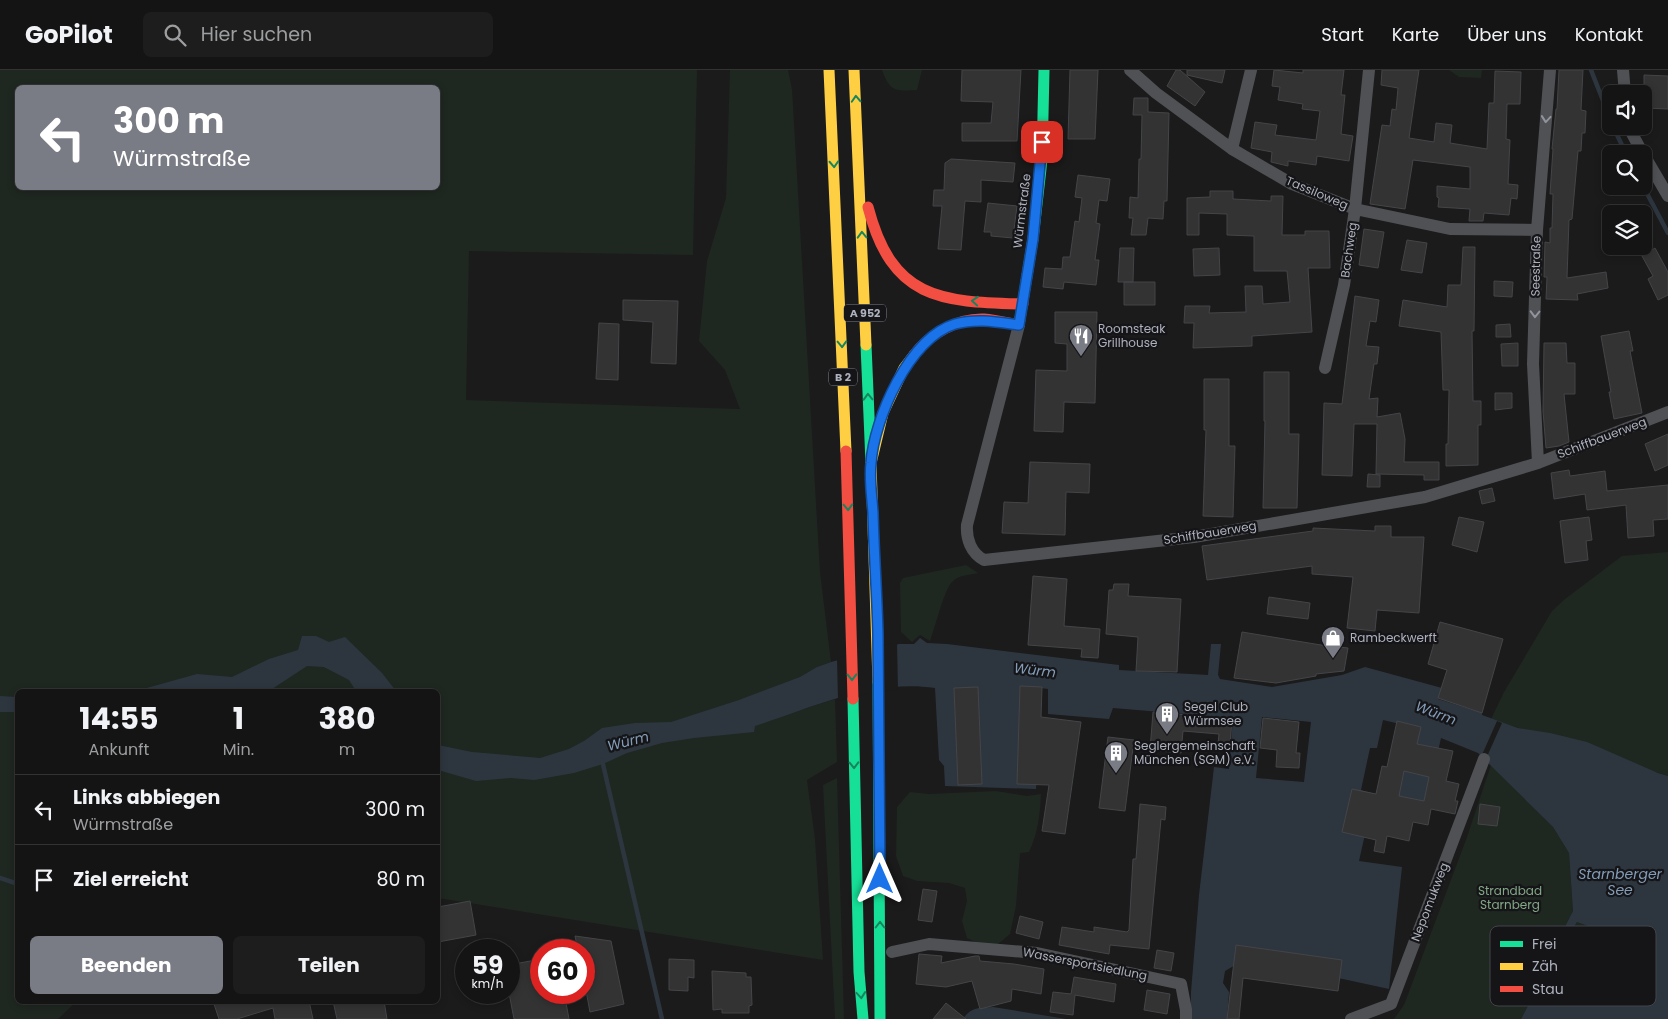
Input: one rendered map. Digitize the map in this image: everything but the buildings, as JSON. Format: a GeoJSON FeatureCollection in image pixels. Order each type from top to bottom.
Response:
{"type":"FeatureCollection","features":[{"type":"Feature","properties":{"kind":"main road","name":"B 2"},"geometry":{"type":"LineString","coordinates":[[829,70],[845,430],[852,639],[859,972],[863,1019]]}},
{"type":"Feature","properties":{"kind":"main road","name":"A 952"},"geometry":{"type":"LineString","coordinates":[[854,70],[871,463]]}},
{"type":"Feature","properties":{"kind":"main road","name":"Würmstraße"},"geometry":{"type":"LineString","coordinates":[[1019,325],[1042,160],[1044,70]]}},
{"type":"Feature","properties":{"kind":"main road"},"geometry":{"type":"LineString","coordinates":[[859,162],[872,223],[884,252],[896,271],[919,287],[943,297],[966,301],[1023,304]]}},
{"type":"Feature","properties":{"kind":"main road"},"geometry":{"type":"LineString","coordinates":[[880,1019],[878,633],[871,463],[883,413],[904,368],[919,348],[936,334],[954,324],[983,319],[1019,325]]}},
{"type":"Feature","properties":{"kind":"street","name":"Tassiloweg"},"geometry":{"type":"LineString","coordinates":[[1130,70],[1156,93],[1232,148],[1292,184],[1355,209],[1450,229],[1536,230]]}},
{"type":"Feature","properties":{"kind":"street"},"geometry":{"type":"LineString","coordinates":[[1232,148],[1251,70]]}},
{"type":"Feature","properties":{"kind":"street","name":"Bachweg"},"geometry":{"type":"LineString","coordinates":[[1325,368],[1344,285],[1355,209],[1369,70]]}},
{"type":"Feature","properties":{"kind":"street","name":"Seestraße"},"geometry":{"type":"LineString","coordinates":[[1538,463],[1533,364],[1536,230],[1550,70]]}},
{"type":"Feature","properties":{"kind":"street"},"geometry":{"type":"LineString","coordinates":[[1623,70],[1624,85]]}},
{"type":"Feature","properties":{"kind":"street"},"geometry":{"type":"LineString","coordinates":[[1652,168],[1668,196]]}},
{"type":"Feature","properties":{"kind":"street","name":"Schiffbauerweg"},"geometry":{"type":"LineString","coordinates":[[1019,325],[967,525],[969,543],[977,556],[984,560],[1189,538],[1425,497],[1538,463],[1668,412]]}},
{"type":"Feature","properties":{"kind":"street","name":"Nepomukweg"},"geometry":{"type":"LineString","coordinates":[[1350,1019],[1391,1004],[1484,759]]}},
{"type":"Feature","properties":{"kind":"street","name":"Wassersportsiedlung"},"geometry":{"type":"LineString","coordinates":[[892,952],[929,944],[1037,953],[1181,984],[1186,1019]]}},
{"type":"Feature","properties":{"kind":"green space"},"geometry":{"type":"Polygon","coordinates":[[[0,70],[697,70],[693,255],[469,251],[466,400],[740,409],[725,370],[699,341],[707,261],[726,198],[730,70],[788,70],[792,89],[820,572],[831,662],[817,667],[801,710],[835,699],[837,762],[807,780],[815,839],[823,960],[440,898],[440,689],[15,689],[15,1004],[74,1004],[58,1019],[0,1019],[0,70]]]}},
{"type":"Feature","properties":{"kind":"green space"},"geometry":{"type":"Polygon","coordinates":[[[882,70],[922,70],[917,90],[894,89],[888,83],[882,70]]]}},
{"type":"Feature","properties":{"kind":"green space"},"geometry":{"type":"Polygon","coordinates":[[[1449,70],[1482,70],[1481,78],[1459,77],[1449,70]]]}},
{"type":"Feature","properties":{"kind":"green space"},"geometry":{"type":"Polygon","coordinates":[[[1668,552],[1668,776],[1491,719],[1504,692],[1552,611],[1622,556],[1668,552]]]}},
{"type":"Feature","properties":{"kind":"green space"},"geometry":{"type":"Polygon","coordinates":[[[966,565],[978,573],[961,577],[952,582],[943,601],[930,641],[920,635],[912,642],[901,632],[900,583],[903,578],[966,565]]]}},
{"type":"Feature","properties":{"kind":"green space","name":"Strandbad Starnberg"},"geometry":{"type":"Polygon","coordinates":[[[1491,765],[1553,827],[1569,853],[1573,911],[1565,926],[1490,926],[1490,1006],[1528,1006],[1521,1019],[1394,1019],[1404,1005],[1467,837],[1491,765]]]}},
{"type":"Feature","properties":{"kind":"green space"},"geometry":{"type":"Polygon","coordinates":[[[837,778],[844,1019],[835,1019],[823,785],[837,778]]]}},
{"type":"Feature","properties":{"kind":"green space"},"geometry":{"type":"Polygon","coordinates":[[[996,791],[1027,796],[1041,794],[1040,809],[1036,831],[1029,852],[1020,853],[1016,906],[1010,934],[997,945],[982,945],[967,938],[962,921],[967,901],[965,888],[949,883],[917,881],[903,876],[896,856],[897,807],[910,792],[929,794],[996,791]]]}},
{"type":"Feature","properties":{"kind":"green space","name":"Strandbad Starnberg"},"geometry":{"type":"Polygon","coordinates":[[[1577,922],[1588,926],[1575,926],[1577,922]]]}},
{"type":"Feature","properties":{"kind":"water"},"geometry":{"type":"Polygon","coordinates":[[[302,636],[316,636],[329,642],[345,637],[382,673],[394,689],[355,689],[349,680],[324,667],[307,666],[272,689],[143,689],[197,674],[232,677],[269,659],[298,650],[302,636]]]}},
{"type":"Feature","properties":{"kind":"water"},"geometry":{"type":"Polygon","coordinates":[[[920,638],[927,643],[1119,665],[1119,670],[1208,675],[1211,644],[1221,644],[1218,675],[1220,679],[1272,687],[1342,675],[1365,667],[1442,688],[1438,699],[1482,713],[1482,715],[1518,728],[1587,742],[1668,776],[1668,1019],[1521,1019],[1528,1006],[1656,1006],[1656,926],[1588,926],[1577,922],[1575,926],[1565,926],[1573,911],[1569,853],[1553,827],[1478,753],[1441,738],[1432,778],[1434,805],[1384,793],[1400,724],[1383,720],[1377,748],[1370,748],[1361,790],[1374,794],[1359,861],[1402,867],[1389,989],[1343,979],[1237,964],[1225,971],[1223,983],[1229,992],[1227,1019],[1191,1019],[1191,992],[1199,895],[1214,767],[1229,769],[1233,718],[1113,708],[1109,719],[1048,714],[1048,689],[1041,688],[1036,789],[945,786],[944,766],[939,760],[935,688],[912,686],[889,687],[844,696],[755,726],[754,732],[662,743],[627,753],[603,764],[574,773],[534,780],[511,778],[476,781],[440,771],[440,745],[472,752],[540,758],[569,749],[602,728],[635,723],[671,722],[739,700],[800,677],[817,667],[831,662],[899,644],[914,644],[920,638]],[[1262,717],[1256,778],[1304,782],[1311,722],[1262,717]]]}},
{"type":"Feature","properties":{"kind":"water"},"geometry":{"type":"Polygon","coordinates":[[[0,696],[15,697],[15,712],[0,712],[0,696]]]}},
{"type":"Feature","properties":{"kind":"water"},"geometry":{"type":"Polygon","coordinates":[[[993,1007],[1066,1019],[963,1019],[972,1010],[993,1007]]]}},
{"type":"Feature","properties":{"kind":"pier"},"geometry":{"type":"Polygon","coordinates":[[[897,642],[898,690],[875,692],[838,701],[837,658],[897,642]]]}},
{"type":"Feature","properties":{"kind":"pier"},"geometry":{"type":"Polygon","coordinates":[[[1497,721],[1502,723],[1485,761],[1481,757],[1497,721]]]}},
{"type":"Feature","properties":{"kind":"waterway"},"geometry":{"type":"LineString","coordinates":[[1591,70],[1602,98]]}},
{"type":"Feature","properties":{"kind":"waterway"},"geometry":{"type":"LineString","coordinates":[[1617,135],[1622,145]]}},
{"type":"Feature","properties":{"kind":"waterway"},"geometry":{"type":"LineString","coordinates":[[1648,195],[1668,233]]}},
{"type":"Feature","properties":{"kind":"waterway"},"geometry":{"type":"LineString","coordinates":[[602,760],[662,1019]]}},
{"type":"Feature","properties":{"kind":"waterway"},"geometry":{"type":"LineString","coordinates":[[0,878],[15,883]]}},
{"type":"Feature","properties":{"kind":"traffic: fast"},"geometry":{"type":"LineString","coordinates":[[1019,325],[1033,239],[1042,160],[1044,70]]}},
{"type":"Feature","properties":{"kind":"traffic: fast"},"geometry":{"type":"LineString","coordinates":[[866,345],[871,463]]}},
{"type":"Feature","properties":{"kind":"traffic: fast"},"geometry":{"type":"LineString","coordinates":[[878,682],[880,1019]]}},
{"type":"Feature","properties":{"kind":"traffic: fast"},"geometry":{"type":"LineString","coordinates":[[853,699],[859,972],[863,1019]]}},
{"type":"Feature","properties":{"kind":"traffic: slow"},"geometry":{"type":"LineString","coordinates":[[829,70],[846,451]]}},
{"type":"Feature","properties":{"kind":"traffic: slow"},"geometry":{"type":"LineString","coordinates":[[854,70],[866,345]]}},
{"type":"Feature","properties":{"kind":"traffic: slow"},"geometry":{"type":"LineString","coordinates":[[878,682],[871,463],[883,413],[904,368],[914,355]]}},
{"type":"Feature","properties":{"kind":"traffic: jam"},"geometry":{"type":"LineString","coordinates":[[868,207],[878,238],[891,261],[905,278],[923,289],[943,297],[967,301],[1023,304]]}},
{"type":"Feature","properties":{"kind":"traffic: jam"},"geometry":{"type":"LineString","coordinates":[[914,355],[920,347],[936,334],[964,321],[984,319],[1019,325]]}},
{"type":"Feature","properties":{"kind":"traffic: jam"},"geometry":{"type":"LineString","coordinates":[[846,451],[853,699]]}},
{"type":"Feature","properties":{"kind":"place","name":"Roomsteak Grillhouse"},"geometry":{"type":"Point","coordinates":[1081,357]}},
{"type":"Feature","properties":{"kind":"place","name":"Rambeckwerft"},"geometry":{"type":"Point","coordinates":[1333,659]}},
{"type":"Feature","properties":{"kind":"place","name":"Segel Club Würmsee"},"geometry":{"type":"Point","coordinates":[1167,735]}},
{"type":"Feature","properties":{"kind":"place","name":"Seglergemeinschaft München (SGM) e.V."},"geometry":{"type":"Point","coordinates":[1116,774]}},
{"type":"Feature","properties":{"kind":"route"},"geometry":{"type":"LineString","coordinates":[[880,879],[878,633],[871,463],[877,433],[883,413],[904,368],[919,348],[936,334],[954,324],[983,319],[1019,325],[1033,239],[1042,160],[1042,142]]}},
{"type":"Feature","properties":{"kind":"water label","name":"Würm"},"geometry":{"type":"Point","coordinates":[1035,670]}},
{"type":"Feature","properties":{"kind":"water label","name":"Würm"},"geometry":{"type":"Point","coordinates":[1436,713]}},
{"type":"Feature","properties":{"kind":"water label","name":"Würm"},"geometry":{"type":"Point","coordinates":[628,741]}},
{"type":"Feature","properties":{"kind":"water label","name":"Starnberger See"},"geometry":{"type":"Point","coordinates":[1620,882]}}]}
